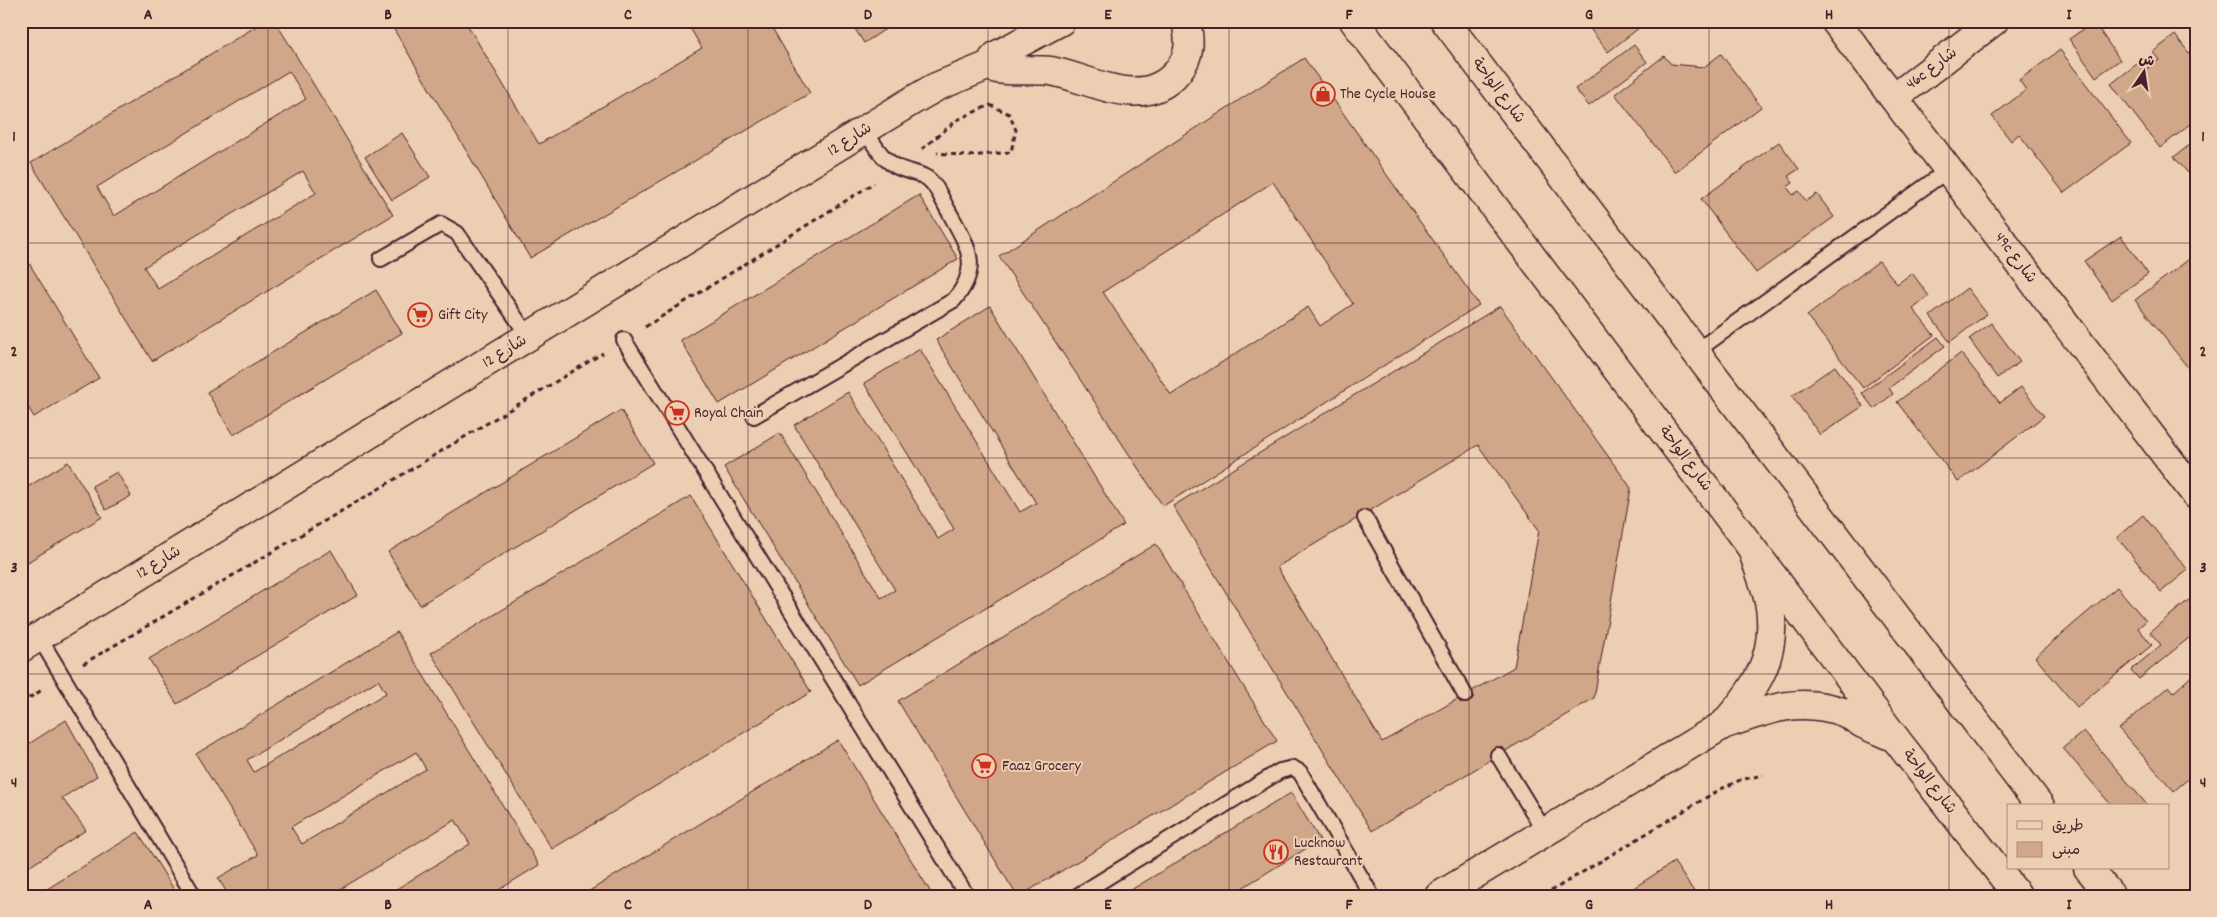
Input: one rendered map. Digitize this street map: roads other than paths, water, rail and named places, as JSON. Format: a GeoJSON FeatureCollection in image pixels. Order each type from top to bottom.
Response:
{"type":"FeatureCollection","features":[{"type":"Feature","properties":{"kind":"street","name":"شارع 12"},"geometry":{"type":"LineString","coordinates":[[30,642],[936,87],[992,64],[993,59],[997,55],[1061,21]]}},
{"type":"Feature","properties":{"kind":"street"},"geometry":{"type":"LineString","coordinates":[[992,64],[999,70],[1049,71],[1080,78],[1109,89],[1130,93],[1151,90],[1170,81],[1185,63],[1190,40],[1186,21]]}},
{"type":"Feature","properties":{"kind":"street","name":"شارع الواحة"},"geometry":{"type":"LineString","coordinates":[[1354,21],[1895,738],[2018,896]]}},
{"type":"Feature","properties":{"kind":"street","name":"شارع الواحة"},"geometry":{"type":"LineString","coordinates":[[1445,21],[2038,804]]}},
{"type":"Feature","properties":{"kind":"street","name":"49c شارع"},"geometry":{"type":"LineString","coordinates":[[1835,21],[2193,487]]}},
{"type":"Feature","properties":{"kind":"street","name":"46c شارع"},"geometry":{"type":"LineString","coordinates":[[1894,98],[1994,21]]}},
{"type":"Feature","properties":{"kind":"street"},"geometry":{"type":"LineString","coordinates":[[1723,725],[1756,685],[1767,660],[1771,633],[1770,606],[1751,546]]}},
{"type":"Feature","properties":{"kind":"street"},"geometry":{"type":"LineString","coordinates":[[1439,896],[1723,725],[1778,707],[1805,704],[1826,707],[1845,713],[1895,738]]}},
{"type":"Feature","properties":{"kind":"street"},"geometry":{"type":"LineString","coordinates":[[2090,870],[2111,896]]}},
{"type":"Feature","properties":{"kind":"lane"},"geometry":{"type":"LineString","coordinates":[[754,416],[954,300],[964,288],[970,273],[970,256],[965,241],[933,184],[921,175],[898,168],[884,158],[865,131]]}},
{"type":"Feature","properties":{"kind":"lane"},"geometry":{"type":"LineString","coordinates":[[1695,352],[1948,170]]}},
{"type":"Feature","properties":{"kind":"lane"},"geometry":{"type":"LineString","coordinates":[[381,260],[441,224],[457,233],[528,337]]}},
{"type":"Feature","properties":{"kind":"lane"},"geometry":{"type":"LineString","coordinates":[[624,340],[967,896]]}},
{"type":"Feature","properties":{"kind":"lane"},"geometry":{"type":"LineString","coordinates":[[1365,518],[1465,695]]}},
{"type":"Feature","properties":{"kind":"lane"},"geometry":{"type":"LineString","coordinates":[[30,642],[62,676],[194,896]]}},
{"type":"Feature","properties":{"kind":"lane"},"geometry":{"type":"LineString","coordinates":[[1498,755],[1545,832]]}},
{"type":"Feature","properties":{"kind":"lane"},"geometry":{"type":"LineString","coordinates":[[1078,896],[1280,771],[1294,768],[1300,772],[1372,896]]}},
{"type":"Feature","properties":{"kind":"place","name":"The Cycle House"},"geometry":{"type":"Point","coordinates":[1323,94]}},
{"type":"Feature","properties":{"kind":"place","name":"Gift City"},"geometry":{"type":"Point","coordinates":[420,315]}},
{"type":"Feature","properties":{"kind":"place","name":"Royal Chain"},"geometry":{"type":"Point","coordinates":[677,413]}},
{"type":"Feature","properties":{"kind":"place","name":"Faaz Grocery"},"geometry":{"type":"Point","coordinates":[984,766]}},
{"type":"Feature","properties":{"kind":"place","name":"Lucknow Restaurant"},"geometry":{"type":"Point","coordinates":[1276,852]}}]}
